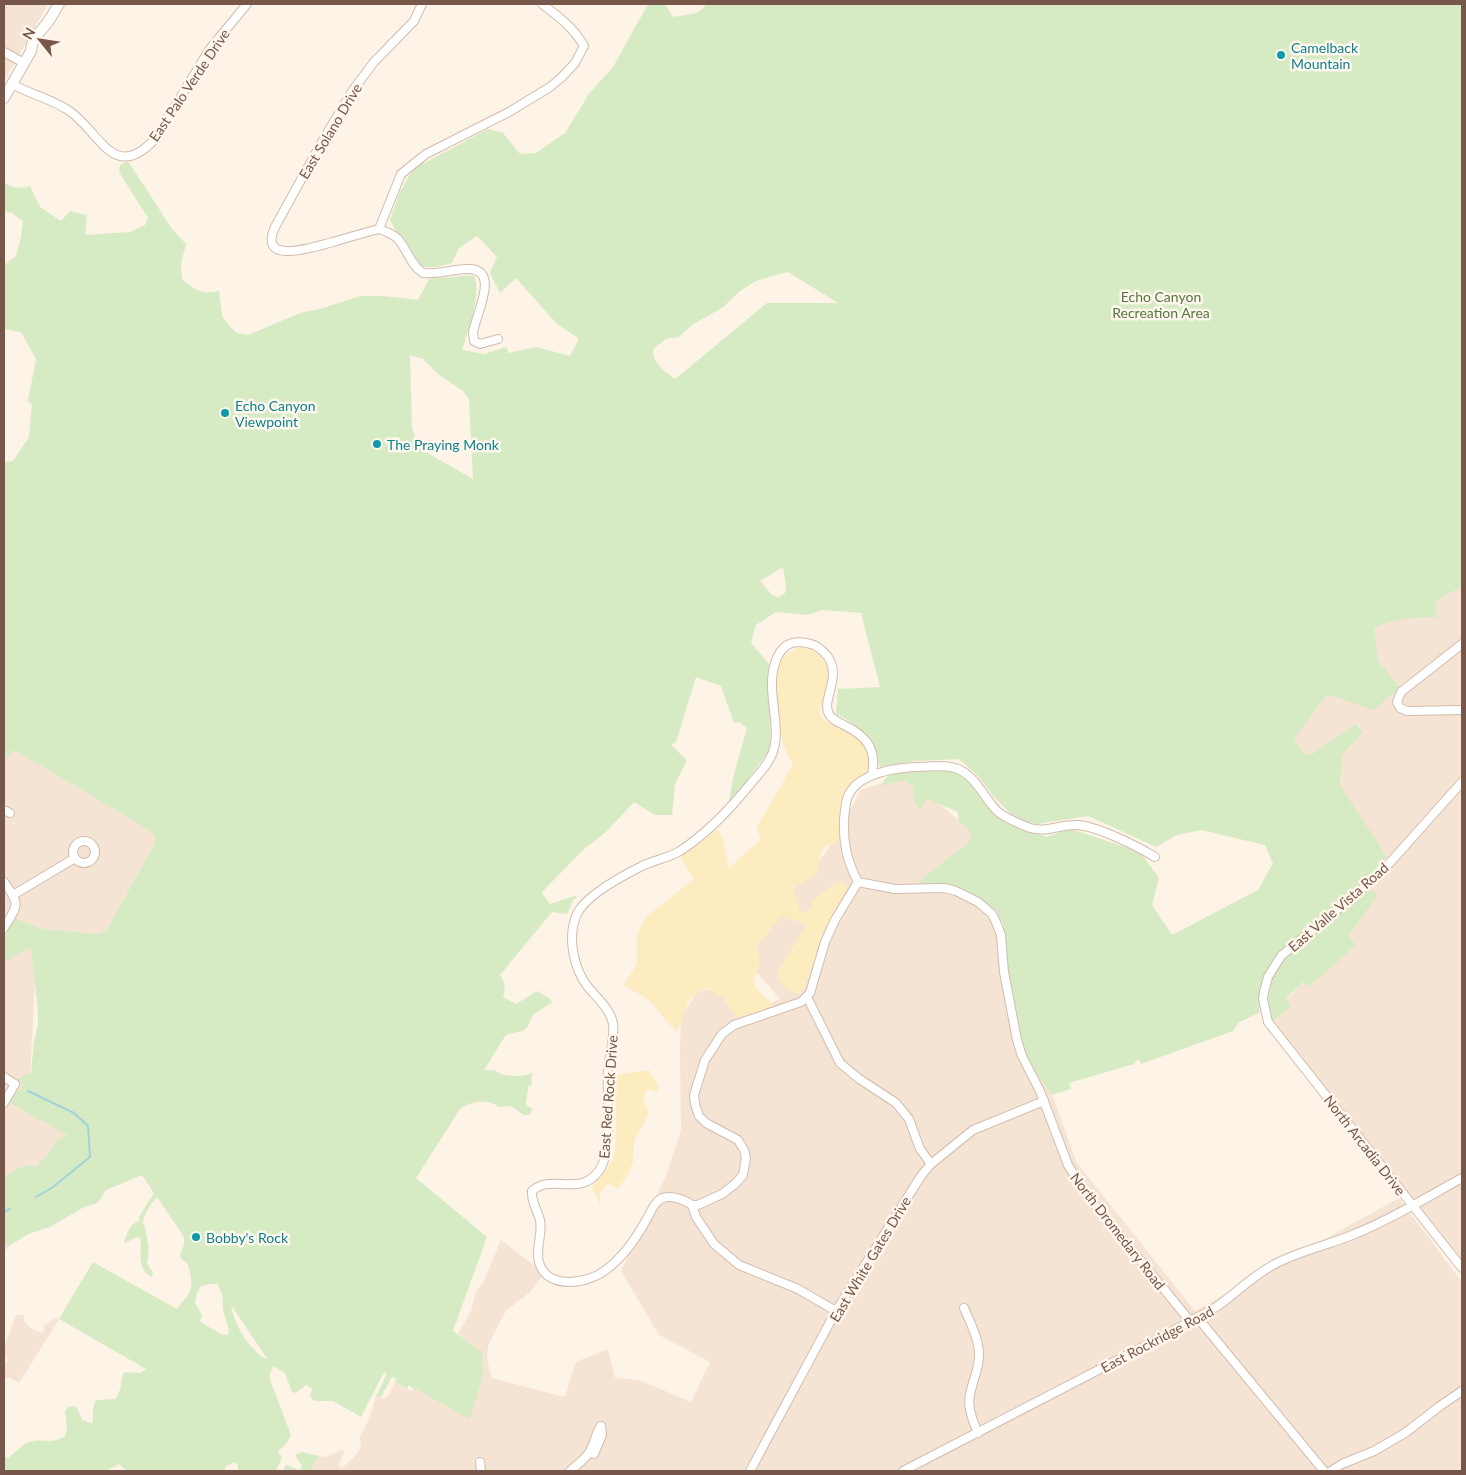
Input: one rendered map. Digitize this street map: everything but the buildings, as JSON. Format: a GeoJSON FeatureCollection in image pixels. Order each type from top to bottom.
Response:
{"type":"FeatureCollection","features":[{"type":"Feature","properties":{"kind":"street"},"geometry":{"type":"LineString","coordinates":[[4,98],[31,51],[32,44],[39,30],[46,25],[58,4]]}},
{"type":"Feature","properties":{"kind":"street","name":"East Palo Verde Drive"},"geometry":{"type":"LineString","coordinates":[[12,84],[68,110],[78,117],[114,153],[124,157],[131,157],[140,153],[155,139],[209,50],[247,4]]}},
{"type":"Feature","properties":{"kind":"street","name":"East Solano Drive"},"geometry":{"type":"LineString","coordinates":[[379,229],[299,252],[281,251],[274,247],[271,240],[275,227],[353,90],[374,62],[414,21],[422,4]]}},
{"type":"Feature","properties":{"kind":"street"},"geometry":{"type":"LineString","coordinates":[[498,339],[480,344],[474,341],[473,333],[480,311],[485,282],[479,271],[470,269],[424,273],[412,262],[392,234],[379,229],[400,174],[426,154],[509,112],[550,87],[575,63],[584,46],[563,19],[542,4]]}},
{"type":"Feature","properties":{"kind":"street"},"geometry":{"type":"LineString","coordinates":[[4,52],[24,63]]}},
{"type":"Feature","properties":{"kind":"street","name":"East Red Rock Drive"},"geometry":{"type":"LineString","coordinates":[[692,1205],[671,1197],[664,1197],[657,1202],[632,1245],[607,1269],[598,1275],[584,1280],[566,1282],[549,1277],[543,1271],[538,1260],[541,1231],[540,1220],[531,1199],[532,1191],[538,1185],[550,1183],[583,1184],[597,1175],[603,1166],[608,1132],[608,1070],[614,1026],[605,1007],[578,971],[572,947],[577,914],[584,903],[598,892],[643,866],[679,852],[694,841],[725,815],[770,760],[776,738],[771,684],[772,669],[778,655],[789,644],[798,642],[813,645],[820,648],[830,661],[833,670],[832,686],[826,707],[829,715],[864,737],[873,758],[872,774]]}},
{"type":"Feature","properties":{"kind":"street"},"geometry":{"type":"LineString","coordinates":[[1462,644],[1401,692],[1397,702],[1400,708],[1407,711],[1462,710]]}},
{"type":"Feature","properties":{"kind":"street"},"geometry":{"type":"LineString","coordinates":[[836,1311],[798,1289],[739,1265],[714,1244],[696,1218],[692,1205],[698,1205],[722,1194],[735,1184],[743,1175],[746,1158],[738,1140],[706,1123],[699,1116],[694,1095],[705,1060],[722,1034],[734,1025],[800,1002],[807,996],[834,920],[858,882],[847,858],[843,832],[848,794],[872,774],[902,768],[945,767],[958,769],[976,783],[997,812],[1017,823],[1043,830],[1080,825],[1140,848],[1155,857]]}},
{"type":"Feature","properties":{"kind":"street","name":"East Valle Vista Road"},"geometry":{"type":"LineString","coordinates":[[1268,1022],[1263,999],[1264,992],[1268,977],[1281,956],[1378,876],[1462,782]]}},
{"type":"Feature","properties":{"kind":"street"},"geometry":{"type":"LineString","coordinates":[[13,895],[75,858]]}},
{"type":"Feature","properties":{"kind":"street"},"geometry":{"type":"LineString","coordinates":[[4,882],[16,899],[16,906],[4,928]]}},
{"type":"Feature","properties":{"kind":"street","name":"North Dromedary Road"},"geometry":{"type":"LineString","coordinates":[[858,882],[895,889],[944,888],[956,891],[978,902],[992,914],[1000,935],[1004,972],[1017,1040],[1022,1056],[1044,1101],[1068,1165],[1077,1181],[1086,1194],[1324,1471]]}},
{"type":"Feature","properties":{"kind":"street"},"geometry":{"type":"LineString","coordinates":[[807,996],[840,1063],[858,1078],[896,1103],[909,1119],[920,1149],[931,1164]]}},
{"type":"Feature","properties":{"kind":"street","name":"North Arcadia Drive"},"geometry":{"type":"LineString","coordinates":[[1268,1022],[1462,1268]]}},
{"type":"Feature","properties":{"kind":"street"},"geometry":{"type":"LineString","coordinates":[[4,1077],[15,1084],[4,1103]]}},
{"type":"Feature","properties":{"kind":"street","name":"East White Gates Drive"},"geometry":{"type":"LineString","coordinates":[[750,1471],[836,1311],[921,1176],[931,1164],[973,1130],[1044,1101]]}},
{"type":"Feature","properties":{"kind":"street","name":"East Rockridge Road"},"geometry":{"type":"LineString","coordinates":[[903,1471],[1204,1315],[1258,1273],[1274,1264],[1290,1256],[1357,1234],[1413,1207],[1462,1178]]}},
{"type":"Feature","properties":{"kind":"street"},"geometry":{"type":"LineString","coordinates":[[964,1308],[979,1352],[979,1363],[969,1405],[978,1433]]}},
{"type":"Feature","properties":{"kind":"street"},"geometry":{"type":"LineString","coordinates":[[1331,1471],[1342,1464],[1374,1451],[1405,1433],[1462,1391]]}},
{"type":"Feature","properties":{"kind":"street"},"geometry":{"type":"LineString","coordinates":[[570,1471],[590,1451],[595,1434],[600,1426],[602,1435],[594,1454],[577,1471]]}},
{"type":"Feature","properties":{"kind":"street"},"geometry":{"type":"LineString","coordinates":[[480,1462],[481,1471]]}},
{"type":"Feature","properties":{"kind":"shaded area"},"geometry":{"type":"Polygon","coordinates":[[[4,4],[48,4],[4,81],[4,4]]]}},
{"type":"Feature","properties":{"kind":"shaded area"},"geometry":{"type":"Polygon","coordinates":[[[1462,587],[1462,1262],[1272,1022],[1292,1006],[1286,999],[1305,982],[1309,986],[1356,944],[1349,935],[1377,895],[1369,889],[1392,866],[1340,785],[1342,755],[1363,733],[1357,723],[1311,755],[1305,754],[1294,739],[1326,696],[1399,689],[1378,660],[1374,628],[1400,619],[1437,617],[1436,602],[1462,587]]]}},
{"type":"Feature","properties":{"kind":"shaded area"},"geometry":{"type":"Polygon","coordinates":[[[16,751],[149,830],[155,836],[155,843],[107,929],[100,934],[44,929],[37,945],[30,1076],[88,1109],[34,1229],[9,1246],[4,1252],[4,763],[11,752],[16,751]]]}},
{"type":"Feature","properties":{"kind":"shaded area"},"geometry":{"type":"Polygon","coordinates":[[[907,775],[973,833],[969,842],[920,880],[952,887],[996,910],[1017,999],[1077,1163],[1195,1311],[1399,1198],[1462,1282],[1462,1471],[310,1471],[319,1456],[325,1457],[342,1450],[345,1451],[338,1465],[342,1468],[356,1455],[361,1446],[360,1436],[368,1422],[376,1396],[383,1398],[388,1396],[395,1382],[411,1391],[465,1339],[458,1334],[471,1311],[476,1291],[483,1283],[501,1240],[536,1267],[542,1276],[530,1292],[506,1311],[496,1329],[488,1346],[487,1360],[492,1378],[565,1397],[576,1362],[608,1349],[615,1378],[639,1380],[691,1402],[710,1362],[659,1335],[621,1271],[666,1176],[681,1130],[681,1018],[698,991],[723,988],[745,1015],[780,999],[754,969],[754,945],[797,885],[826,853],[861,790],[907,775]]]}},
{"type":"Feature","properties":{"kind":"shaded area"},"geometry":{"type":"Polygon","coordinates":[[[16,1315],[24,1315],[24,1321],[32,1329],[42,1333],[45,1331],[43,1326],[57,1317],[58,1321],[19,1383],[8,1377],[4,1380],[4,1364],[8,1360],[4,1357],[4,1347],[16,1315]]]}},
{"type":"Feature","properties":{"kind":"green space","name":"Echo Canyon Recreation Area"},"geometry":{"type":"Polygon","coordinates":[[[648,4],[665,4],[673,17],[697,13],[707,4],[1462,4],[1462,587],[1436,602],[1437,617],[1397,620],[1374,628],[1378,660],[1400,688],[1373,710],[1333,696],[1326,696],[1294,739],[1305,754],[1311,755],[1356,723],[1363,733],[1342,755],[1340,785],[1387,857],[1342,903],[1292,942],[1275,959],[1264,978],[1259,1013],[1239,1022],[1233,1031],[1141,1064],[1138,1059],[1134,1064],[1069,1083],[1071,1089],[1052,1095],[1024,1055],[1006,966],[1006,944],[1003,924],[996,910],[952,887],[921,883],[920,880],[969,842],[972,833],[959,822],[958,812],[928,799],[919,810],[914,800],[913,787],[904,780],[881,786],[886,778],[897,770],[953,771],[971,782],[995,815],[1046,837],[1071,829],[1140,852],[1159,878],[1152,905],[1172,935],[1258,890],[1273,863],[1265,845],[1201,830],[1177,835],[1156,847],[1088,816],[1037,824],[1016,819],[993,796],[978,776],[959,759],[915,761],[880,767],[872,740],[848,720],[836,714],[838,689],[880,687],[861,613],[823,610],[807,615],[776,612],[756,625],[751,643],[770,665],[771,748],[728,806],[734,774],[747,728],[739,722],[734,723],[721,686],[696,677],[676,742],[671,745],[687,760],[675,784],[672,815],[655,815],[634,802],[607,831],[583,850],[545,889],[542,893],[550,904],[578,895],[572,902],[567,914],[552,912],[500,975],[504,986],[503,997],[516,1004],[537,991],[552,1002],[533,1015],[527,1028],[506,1035],[484,1070],[495,1070],[498,1073],[513,1076],[533,1073],[532,1085],[528,1087],[526,1104],[533,1108],[529,1115],[524,1115],[511,1106],[499,1107],[489,1102],[474,1102],[464,1106],[460,1109],[416,1178],[487,1237],[453,1331],[482,1352],[483,1375],[470,1419],[408,1385],[408,1389],[395,1382],[397,1379],[392,1377],[381,1397],[376,1396],[387,1374],[384,1372],[361,1417],[333,1401],[314,1401],[310,1396],[312,1389],[306,1385],[296,1393],[292,1392],[285,1373],[273,1366],[269,1377],[291,1435],[286,1444],[278,1451],[282,1458],[276,1471],[238,1471],[238,1466],[235,1462],[226,1466],[224,1471],[127,1471],[119,1464],[106,1471],[4,1471],[4,1456],[8,1458],[31,1441],[52,1441],[65,1436],[67,1430],[65,1411],[68,1407],[76,1406],[82,1420],[91,1423],[93,1422],[93,1408],[96,1400],[115,1399],[120,1391],[125,1372],[140,1373],[146,1369],[59,1319],[93,1262],[177,1309],[191,1288],[191,1279],[188,1264],[181,1259],[180,1255],[184,1244],[184,1237],[157,1197],[148,1208],[143,1221],[148,1247],[147,1263],[153,1273],[152,1277],[147,1274],[142,1266],[141,1239],[137,1237],[125,1243],[124,1241],[132,1226],[140,1221],[139,1217],[154,1193],[142,1175],[106,1190],[95,1204],[84,1207],[50,1227],[28,1234],[9,1246],[4,1242],[4,1176],[26,1165],[36,1167],[48,1154],[56,1141],[67,1135],[12,1104],[8,1099],[22,1087],[23,1084],[16,1080],[31,1073],[34,1041],[38,1025],[38,1011],[31,947],[4,962],[4,938],[14,918],[43,929],[100,934],[107,929],[155,843],[155,836],[149,830],[16,751],[11,752],[4,763],[4,462],[13,461],[29,437],[32,405],[28,401],[36,359],[21,332],[4,329],[4,265],[16,256],[23,221],[12,213],[4,211],[4,181],[9,186],[16,188],[30,186],[40,207],[61,221],[70,211],[87,215],[85,235],[130,232],[145,225],[148,218],[119,172],[120,165],[128,161],[172,229],[186,244],[181,264],[182,279],[199,291],[219,291],[222,316],[237,333],[248,335],[300,313],[320,309],[360,296],[383,296],[418,300],[429,279],[474,275],[476,283],[475,302],[462,350],[484,354],[507,347],[508,353],[536,347],[570,356],[579,339],[556,323],[516,278],[500,293],[490,273],[497,257],[477,236],[459,248],[452,263],[437,267],[423,267],[397,233],[390,220],[399,194],[413,169],[488,129],[503,133],[520,154],[536,153],[565,133],[589,94],[613,67],[648,4]],[[788,272],[756,281],[740,291],[722,308],[693,324],[679,337],[666,339],[653,349],[653,354],[663,370],[675,379],[767,303],[838,303],[788,272]],[[410,355],[412,428],[416,439],[424,451],[473,479],[469,399],[463,391],[438,374],[423,359],[410,355]],[[783,567],[760,581],[772,595],[778,597],[785,593],[786,586],[783,567]],[[217,1284],[201,1286],[195,1303],[202,1315],[200,1322],[223,1335],[229,1334],[223,1297],[217,1284]],[[231,1305],[235,1320],[249,1344],[268,1360],[231,1305]]]}},
{"type":"Feature","properties":{"kind":"green space"},"geometry":{"type":"Polygon","coordinates":[[[1369,889],[1378,895],[1349,935],[1356,945],[1309,987],[1304,982],[1286,998],[1292,1006],[1272,1022],[1268,1004],[1269,988],[1283,958],[1369,889]]]}},
{"type":"Feature","properties":{"kind":"green space"},"geometry":{"type":"Polygon","coordinates":[[[302,1452],[319,1456],[310,1471],[300,1471],[302,1466],[295,1455],[302,1452]]]}},
{"type":"Feature","properties":{"kind":"green space"},"geometry":{"type":"Polygon","coordinates":[[[287,1465],[300,1471],[283,1471],[287,1465]]]}},
{"type":"Feature","properties":{"kind":"sand"},"geometry":{"type":"Polygon","coordinates":[[[800,647],[812,651],[821,657],[826,664],[828,683],[819,713],[834,726],[853,734],[864,742],[871,760],[866,770],[844,793],[840,804],[840,843],[825,846],[821,852],[817,873],[793,888],[801,914],[812,907],[812,901],[837,882],[847,885],[847,889],[824,930],[805,988],[798,994],[781,984],[777,973],[807,924],[781,917],[757,945],[759,966],[754,980],[755,987],[774,1006],[771,1009],[737,1018],[722,997],[704,988],[689,1000],[677,1032],[652,1002],[624,985],[637,964],[637,935],[646,917],[694,879],[680,857],[717,830],[722,836],[729,868],[761,839],[756,828],[793,765],[783,743],[778,722],[776,687],[778,667],[785,655],[800,647]]]}},
{"type":"Feature","properties":{"kind":"sand"},"geometry":{"type":"Polygon","coordinates":[[[649,1070],[658,1085],[657,1092],[646,1089],[643,1100],[649,1113],[634,1141],[633,1162],[626,1178],[618,1189],[609,1183],[600,1193],[600,1204],[592,1187],[607,1168],[614,1155],[616,1115],[613,1075],[649,1070]]]}},
{"type":"Feature","properties":{"kind":"waterway"},"geometry":{"type":"LineString","coordinates":[[28,1091],[74,1113],[88,1126],[90,1157],[53,1187],[36,1197]]}},
{"type":"Feature","properties":{"kind":"waterway"},"geometry":{"type":"LineString","coordinates":[[4,1212],[10,1209]]}},
{"type":"Feature","properties":{"kind":"place","name":"Camelback Mountain"},"geometry":{"type":"Point","coordinates":[1281,55]}},
{"type":"Feature","properties":{"kind":"place","name":"Echo Canyon Viewpoint"},"geometry":{"type":"Point","coordinates":[225,413]}},
{"type":"Feature","properties":{"kind":"place","name":"The Praying Monk"},"geometry":{"type":"Point","coordinates":[377,444]}},
{"type":"Feature","properties":{"kind":"place","name":"Bobby's Rock"},"geometry":{"type":"Point","coordinates":[196,1237]}}]}
